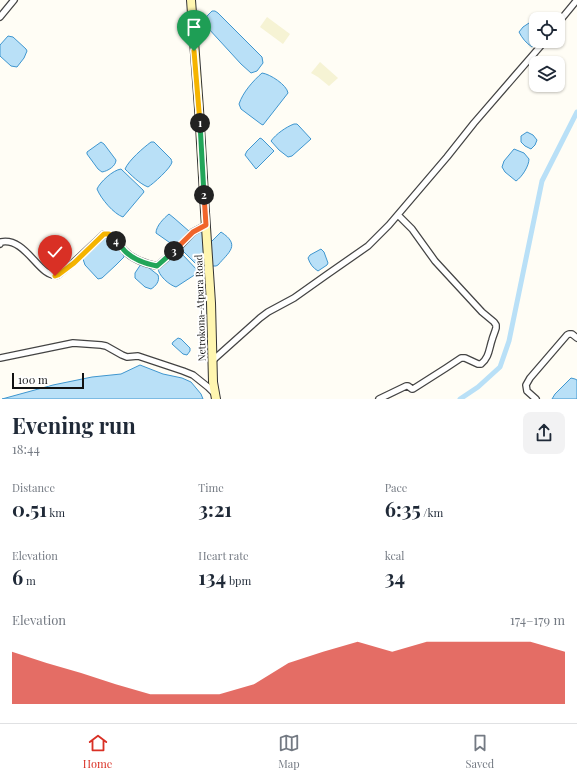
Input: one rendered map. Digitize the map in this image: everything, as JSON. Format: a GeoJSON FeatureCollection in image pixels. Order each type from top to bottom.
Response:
{"type":"FeatureCollection","features":[{"type":"Feature","properties":{"kind":"street"},"geometry":{"type":"LineString","coordinates":[[0,17],[14,0]]}},
{"type":"Feature","properties":{"kind":"street","name":"Netrokona-Atpara Road"},"geometry":{"type":"LineString","coordinates":[[191,0],[211,303],[212,361],[215,397]]}},
{"type":"Feature","properties":{"kind":"street"},"geometry":{"type":"LineString","coordinates":[[565,15],[577,0]]}},
{"type":"Feature","properties":{"kind":"street"},"geometry":{"type":"LineString","coordinates":[[212,361],[268,312],[294,298],[368,246],[398,215],[539,48]]}},
{"type":"Feature","properties":{"kind":"street"},"geometry":{"type":"LineString","coordinates":[[379,399],[406,386],[414,389],[461,358],[465,358],[478,364],[483,363],[490,349],[490,344],[496,328],[494,322],[482,312],[435,261],[412,229],[398,215]]}},
{"type":"Feature","properties":{"kind":"street"},"geometry":{"type":"LineString","coordinates":[[0,244],[1,242],[9,241],[16,244],[23,249],[38,265],[52,276],[55,276],[74,263],[104,234],[112,237],[126,253],[138,260],[157,266],[193,232],[206,225]]}},
{"type":"Feature","properties":{"kind":"street"},"geometry":{"type":"LineString","coordinates":[[536,399],[527,391],[526,385],[530,378],[567,335],[572,334],[577,338]]}},
{"type":"Feature","properties":{"kind":"street"},"geometry":{"type":"LineString","coordinates":[[0,358],[73,343],[102,345],[127,357],[138,356],[183,371],[208,387],[215,397]]}},
{"type":"Feature","properties":{"kind":"shaded area"},"geometry":{"type":"Polygon","coordinates":[[[267,17],[290,34],[283,44],[260,27],[267,17]]]}},
{"type":"Feature","properties":{"kind":"shaded area"},"geometry":{"type":"Polygon","coordinates":[[[320,62],[338,78],[329,86],[311,73],[320,62]]]}},
{"type":"Feature","properties":{"kind":"water"},"geometry":{"type":"Polygon","coordinates":[[[212,11],[218,13],[262,57],[263,63],[257,71],[251,73],[208,28],[205,19],[212,11]]]}},
{"type":"Feature","properties":{"kind":"water"},"geometry":{"type":"Polygon","coordinates":[[[529,23],[529,45],[519,32],[529,23]]]}},
{"type":"Feature","properties":{"kind":"water"},"geometry":{"type":"Polygon","coordinates":[[[8,36],[13,37],[27,51],[17,67],[11,66],[0,56],[0,45],[8,36]]]}},
{"type":"Feature","properties":{"kind":"water"},"geometry":{"type":"Polygon","coordinates":[[[262,73],[278,80],[285,87],[288,93],[263,125],[241,109],[239,104],[243,95],[262,73]]]}},
{"type":"Feature","properties":{"kind":"water"},"geometry":{"type":"Polygon","coordinates":[[[294,124],[297,124],[311,139],[292,156],[288,157],[271,141],[281,131],[294,124]]]}},
{"type":"Feature","properties":{"kind":"water"},"geometry":{"type":"Polygon","coordinates":[[[527,132],[533,135],[537,140],[531,149],[521,142],[521,136],[527,132]]]}},
{"type":"Feature","properties":{"kind":"water"},"geometry":{"type":"Polygon","coordinates":[[[260,138],[274,151],[256,169],[245,155],[260,138]]]}},
{"type":"Feature","properties":{"kind":"water"},"geometry":{"type":"Polygon","coordinates":[[[101,142],[116,160],[115,164],[111,168],[102,172],[87,154],[87,152],[101,142]]]}},
{"type":"Feature","properties":{"kind":"water"},"geometry":{"type":"Polygon","coordinates":[[[151,142],[154,142],[171,159],[172,162],[165,172],[148,187],[139,182],[125,169],[133,158],[151,142]]]}},
{"type":"Feature","properties":{"kind":"water"},"geometry":{"type":"Polygon","coordinates":[[[514,149],[524,153],[529,159],[525,171],[516,181],[505,172],[502,167],[504,161],[514,149]]]}},
{"type":"Feature","properties":{"kind":"water"},"geometry":{"type":"Polygon","coordinates":[[[121,169],[144,192],[123,217],[108,206],[97,189],[107,177],[121,169]]]}},
{"type":"Feature","properties":{"kind":"water"},"geometry":{"type":"Polygon","coordinates":[[[169,214],[190,232],[176,247],[156,233],[159,225],[169,214]]]}},
{"type":"Feature","properties":{"kind":"water"},"geometry":{"type":"Polygon","coordinates":[[[202,229],[204,232],[204,262],[202,266],[199,267],[183,251],[182,246],[191,236],[202,229]]]}},
{"type":"Feature","properties":{"kind":"water"},"geometry":{"type":"Polygon","coordinates":[[[221,232],[231,241],[232,245],[229,252],[218,265],[212,266],[210,243],[221,232]]]}},
{"type":"Feature","properties":{"kind":"water"},"geometry":{"type":"Polygon","coordinates":[[[105,236],[108,236],[123,252],[124,257],[102,278],[98,279],[85,265],[83,259],[86,254],[105,236]]]}},
{"type":"Feature","properties":{"kind":"water"},"geometry":{"type":"Polygon","coordinates":[[[321,249],[324,252],[328,263],[318,271],[312,266],[308,258],[310,255],[321,249]]]}},
{"type":"Feature","properties":{"kind":"water"},"geometry":{"type":"Polygon","coordinates":[[[178,251],[198,271],[196,274],[176,287],[164,279],[158,271],[158,268],[178,251]]]}},
{"type":"Feature","properties":{"kind":"water"},"geometry":{"type":"Polygon","coordinates":[[[141,264],[144,264],[158,275],[157,283],[151,289],[145,287],[135,278],[135,273],[141,264]]]}},
{"type":"Feature","properties":{"kind":"water"},"geometry":{"type":"Polygon","coordinates":[[[178,338],[190,348],[187,355],[183,354],[172,344],[178,338]]]}},
{"type":"Feature","properties":{"kind":"water"},"geometry":{"type":"Polygon","coordinates":[[[140,365],[163,374],[182,378],[191,382],[201,394],[203,399],[2,399],[53,385],[92,377],[121,374],[140,365]]]}},
{"type":"Feature","properties":{"kind":"water"},"geometry":{"type":"Polygon","coordinates":[[[571,378],[577,380],[577,399],[552,399],[555,394],[571,378]]]}},
{"type":"Feature","properties":{"kind":"waterway"},"geometry":{"type":"LineString","coordinates":[[460,399],[478,387],[500,367],[509,341],[542,181],[577,112]]}},
{"type":"Feature","properties":{"kind":"route"},"geometry":{"type":"LineString","coordinates":[[55,276],[74,263],[104,234],[109,234],[126,253],[138,260],[157,266],[193,232],[206,225],[203,164],[194,51]]}}]}
